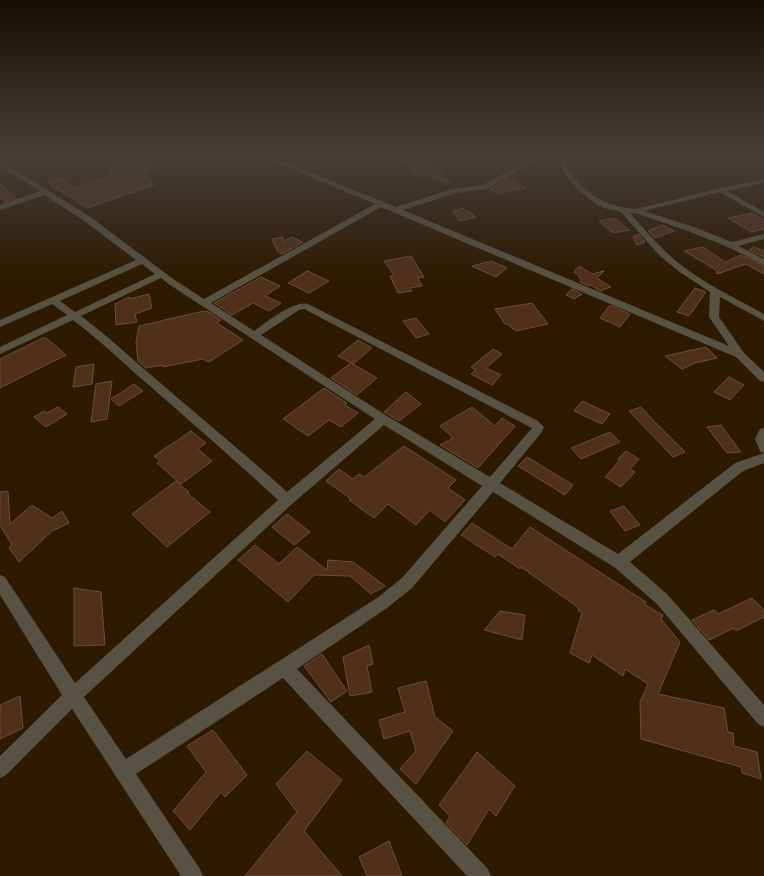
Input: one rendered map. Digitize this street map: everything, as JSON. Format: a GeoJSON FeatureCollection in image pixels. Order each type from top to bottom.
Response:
{"type":"FeatureCollection","features":[{"type":"Feature","properties":{"kind":"street"},"geometry":{"type":"LineString","coordinates":[[0,208],[34,196]]}},
{"type":"Feature","properties":{"kind":"street"},"geometry":{"type":"LineString","coordinates":[[51,196],[86,218],[160,274],[383,419],[619,562],[662,599],[761,711]]}},
{"type":"Feature","properties":{"kind":"street"},"geometry":{"type":"LineString","coordinates":[[360,196],[740,355]]}},
{"type":"Feature","properties":{"kind":"street"},"geometry":{"type":"LineString","coordinates":[[396,210],[440,196]]}},
{"type":"Feature","properties":{"kind":"street"},"geometry":{"type":"LineString","coordinates":[[591,196],[610,208],[625,212],[636,211],[696,196]]}},
{"type":"Feature","properties":{"kind":"street"},"geometry":{"type":"LineString","coordinates":[[730,196],[764,215]]}},
{"type":"Feature","properties":{"kind":"street"},"geometry":{"type":"LineString","coordinates":[[204,303],[380,204]]}},
{"type":"Feature","properties":{"kind":"street"},"geometry":{"type":"LineString","coordinates":[[636,211],[671,222],[731,246],[764,262]]}},
{"type":"Feature","properties":{"kind":"street"},"geometry":{"type":"LineString","coordinates":[[625,212],[663,254],[701,283],[764,318]]}},
{"type":"Feature","properties":{"kind":"street"},"geometry":{"type":"LineString","coordinates":[[731,246],[764,236]]}},
{"type":"Feature","properties":{"kind":"street"},"geometry":{"type":"LineString","coordinates":[[0,324],[141,261]]}},
{"type":"Feature","properties":{"kind":"street"},"geometry":{"type":"LineString","coordinates":[[0,351],[160,274]]}},
{"type":"Feature","properties":{"kind":"street"},"geometry":{"type":"LineString","coordinates":[[714,290],[717,297],[714,317],[740,355],[764,378]]}},
{"type":"Feature","properties":{"kind":"street"},"geometry":{"type":"LineString","coordinates":[[53,300],[96,332],[135,368],[221,440],[287,500]]}},
{"type":"Feature","properties":{"kind":"street"},"geometry":{"type":"LineString","coordinates":[[123,771],[284,668],[382,603],[407,583],[537,430],[536,425],[305,306],[299,306],[254,335]]}},
{"type":"Feature","properties":{"kind":"street"},"geometry":{"type":"LineString","coordinates":[[0,769],[73,696],[287,500],[383,419]]}},
{"type":"Feature","properties":{"kind":"street"},"geometry":{"type":"LineString","coordinates":[[764,432],[761,439],[764,448]]}},
{"type":"Feature","properties":{"kind":"street"},"geometry":{"type":"LineString","coordinates":[[619,562],[739,467],[764,458]]}},
{"type":"Feature","properties":{"kind":"street"},"geometry":{"type":"LineString","coordinates":[[0,582],[73,696],[193,876]]}},
{"type":"Feature","properties":{"kind":"street"},"geometry":{"type":"LineString","coordinates":[[284,668],[481,876]]}},
{"type":"Feature","properties":{"kind":"building"},"geometry":{"type":"Polygon","coordinates":[[[14,196],[16,198],[5,202],[0,197],[14,196]]]}},
{"type":"Feature","properties":{"kind":"building"},"geometry":{"type":"Polygon","coordinates":[[[68,196],[122,196],[87,208],[68,196]]]}},
{"type":"Feature","properties":{"kind":"building"},"geometry":{"type":"Polygon","coordinates":[[[463,208],[476,217],[460,221],[453,211],[463,208]]]}},
{"type":"Feature","properties":{"kind":"building"},"geometry":{"type":"Polygon","coordinates":[[[753,213],[764,220],[764,229],[751,232],[728,218],[753,213]]]}},
{"type":"Feature","properties":{"kind":"building"},"geometry":{"type":"Polygon","coordinates":[[[615,218],[629,230],[613,233],[599,221],[615,218]]]}},
{"type":"Feature","properties":{"kind":"building"},"geometry":{"type":"Polygon","coordinates":[[[663,225],[674,231],[655,238],[648,231],[663,225]]]}},
{"type":"Feature","properties":{"kind":"building"},"geometry":{"type":"Polygon","coordinates":[[[639,234],[645,242],[637,245],[633,237],[639,234]]]}},
{"type":"Feature","properties":{"kind":"building"},"geometry":{"type":"Polygon","coordinates":[[[282,237],[284,241],[291,237],[303,242],[282,254],[277,251],[272,239],[282,237]]]}},
{"type":"Feature","properties":{"kind":"building"},"geometry":{"type":"Polygon","coordinates":[[[703,247],[725,262],[741,255],[764,266],[764,274],[746,264],[717,274],[716,270],[684,251],[703,247]]]}},
{"type":"Feature","properties":{"kind":"building"},"geometry":{"type":"Polygon","coordinates":[[[754,247],[764,251],[764,257],[749,250],[754,247]]]}},
{"type":"Feature","properties":{"kind":"building"},"geometry":{"type":"Polygon","coordinates":[[[411,256],[424,277],[418,278],[422,286],[410,288],[412,291],[398,293],[390,276],[394,275],[384,261],[411,256]]]}},
{"type":"Feature","properties":{"kind":"building"},"geometry":{"type":"Polygon","coordinates":[[[491,261],[507,268],[496,277],[472,266],[491,261]]]}},
{"type":"Feature","properties":{"kind":"building"},"geometry":{"type":"Polygon","coordinates":[[[579,266],[592,274],[604,271],[597,278],[611,287],[600,291],[591,285],[589,286],[580,282],[580,277],[574,272],[579,266]]]}},
{"type":"Feature","properties":{"kind":"building"},"geometry":{"type":"Polygon","coordinates":[[[307,271],[329,281],[309,293],[288,283],[307,271]]]}},
{"type":"Feature","properties":{"kind":"building"},"geometry":{"type":"Polygon","coordinates":[[[261,277],[280,286],[265,296],[281,303],[269,311],[253,303],[232,315],[214,303],[261,277]]]}},
{"type":"Feature","properties":{"kind":"building"},"geometry":{"type":"Polygon","coordinates":[[[695,288],[706,292],[689,316],[677,312],[695,288]]]}},
{"type":"Feature","properties":{"kind":"building"},"geometry":{"type":"Polygon","coordinates":[[[572,289],[582,294],[574,299],[566,295],[572,289]]]}},
{"type":"Feature","properties":{"kind":"building"},"geometry":{"type":"Polygon","coordinates":[[[149,294],[152,308],[135,314],[137,322],[116,325],[115,304],[129,297],[129,299],[149,294]]]}},
{"type":"Feature","properties":{"kind":"building"},"geometry":{"type":"Polygon","coordinates":[[[532,303],[548,324],[516,331],[505,324],[495,309],[532,303]]]}},
{"type":"Feature","properties":{"kind":"building"},"geometry":{"type":"Polygon","coordinates":[[[610,305],[630,314],[620,327],[600,318],[610,305]]]}},
{"type":"Feature","properties":{"kind":"building"},"geometry":{"type":"Polygon","coordinates":[[[207,311],[221,320],[217,323],[243,340],[209,362],[203,359],[163,367],[163,365],[146,368],[138,361],[136,342],[139,326],[207,311]]]}},
{"type":"Feature","properties":{"kind":"building"},"geometry":{"type":"Polygon","coordinates":[[[416,318],[429,334],[416,338],[403,321],[416,318]]]}},
{"type":"Feature","properties":{"kind":"building"},"geometry":{"type":"Polygon","coordinates":[[[45,337],[66,355],[0,388],[0,359],[45,337]]]}},
{"type":"Feature","properties":{"kind":"building"},"geometry":{"type":"Polygon","coordinates":[[[358,340],[372,348],[353,364],[338,356],[358,340]]]}},
{"type":"Feature","properties":{"kind":"building"},"geometry":{"type":"Polygon","coordinates":[[[706,347],[717,358],[695,363],[682,369],[665,356],[706,347]]]}},
{"type":"Feature","properties":{"kind":"building"},"geometry":{"type":"Polygon","coordinates":[[[493,349],[502,354],[486,368],[501,375],[492,385],[471,374],[476,370],[471,367],[493,349]]]}},
{"type":"Feature","properties":{"kind":"building"},"geometry":{"type":"Polygon","coordinates":[[[351,363],[377,378],[357,395],[331,378],[351,363]]]}},
{"type":"Feature","properties":{"kind":"building"},"geometry":{"type":"Polygon","coordinates":[[[94,364],[92,384],[73,387],[76,367],[94,364]]]}},
{"type":"Feature","properties":{"kind":"building"},"geometry":{"type":"Polygon","coordinates":[[[729,377],[744,385],[730,400],[714,392],[729,377]]]}},
{"type":"Feature","properties":{"kind":"building"},"geometry":{"type":"Polygon","coordinates":[[[112,381],[107,419],[91,422],[96,384],[112,381]]]}},
{"type":"Feature","properties":{"kind":"building"},"geometry":{"type":"Polygon","coordinates":[[[134,384],[143,391],[119,406],[111,399],[134,384]]]}},
{"type":"Feature","properties":{"kind":"building"},"geometry":{"type":"Polygon","coordinates":[[[324,388],[347,403],[345,405],[358,413],[341,427],[329,420],[308,436],[283,419],[324,388]]]}},
{"type":"Feature","properties":{"kind":"building"},"geometry":{"type":"Polygon","coordinates":[[[406,392],[421,404],[399,421],[384,412],[406,392]]]}},
{"type":"Feature","properties":{"kind":"building"},"geometry":{"type":"Polygon","coordinates":[[[582,401],[610,414],[602,424],[574,411],[582,401]]]}},
{"type":"Feature","properties":{"kind":"building"},"geometry":{"type":"Polygon","coordinates":[[[58,407],[67,414],[46,427],[34,417],[44,411],[47,413],[58,407]]]}},
{"type":"Feature","properties":{"kind":"building"},"geometry":{"type":"Polygon","coordinates":[[[472,407],[495,426],[502,418],[515,426],[478,468],[440,445],[453,438],[440,426],[472,407]]]}},
{"type":"Feature","properties":{"kind":"building"},"geometry":{"type":"Polygon","coordinates":[[[641,407],[685,452],[673,457],[629,411],[641,407]]]}},
{"type":"Feature","properties":{"kind":"building"},"geometry":{"type":"Polygon","coordinates":[[[721,425],[741,452],[727,453],[707,427],[721,425]]]}},
{"type":"Feature","properties":{"kind":"building"},"geometry":{"type":"Polygon","coordinates":[[[191,431],[206,443],[198,449],[212,461],[181,484],[157,463],[160,461],[154,456],[191,431]]]}},
{"type":"Feature","properties":{"kind":"building"},"geometry":{"type":"Polygon","coordinates":[[[610,432],[620,442],[581,459],[571,448],[610,432]]]}},
{"type":"Feature","properties":{"kind":"building"},"geometry":{"type":"Polygon","coordinates":[[[404,446],[456,480],[448,488],[465,500],[445,522],[430,510],[416,525],[388,504],[374,518],[326,481],[339,469],[353,479],[359,474],[364,477],[404,446]]]}},
{"type":"Feature","properties":{"kind":"building"},"geometry":{"type":"Polygon","coordinates":[[[626,451],[639,459],[630,469],[635,472],[621,487],[605,477],[626,451]]]}},
{"type":"Feature","properties":{"kind":"building"},"geometry":{"type":"Polygon","coordinates":[[[527,457],[573,485],[565,495],[518,466],[527,457]]]}},
{"type":"Feature","properties":{"kind":"building"},"geometry":{"type":"Polygon","coordinates":[[[176,481],[189,492],[187,493],[210,512],[167,547],[132,514],[176,481]]]}},
{"type":"Feature","properties":{"kind":"building"},"geometry":{"type":"Polygon","coordinates":[[[8,491],[10,524],[32,505],[52,518],[62,511],[69,523],[52,531],[19,562],[9,548],[12,545],[0,525],[0,492],[8,491]]]}},
{"type":"Feature","properties":{"kind":"building"},"geometry":{"type":"Polygon","coordinates":[[[624,506],[640,525],[625,531],[610,511],[624,506]]]}},
{"type":"Feature","properties":{"kind":"building"},"geometry":{"type":"Polygon","coordinates":[[[287,514],[310,532],[294,545],[272,527],[287,514]]]}},
{"type":"Feature","properties":{"kind":"building"},"geometry":{"type":"Polygon","coordinates":[[[472,523],[512,549],[530,527],[646,602],[645,605],[663,615],[661,619],[680,642],[658,694],[724,708],[728,732],[733,733],[734,746],[757,752],[761,779],[742,773],[741,767],[641,739],[640,702],[648,684],[625,669],[623,676],[592,655],[589,663],[570,653],[582,613],[578,610],[579,608],[521,567],[520,569],[498,554],[495,557],[461,535],[472,523]]]}},
{"type":"Feature","properties":{"kind":"building"},"geometry":{"type":"Polygon","coordinates":[[[255,545],[279,564],[297,547],[327,570],[328,560],[353,562],[385,586],[371,594],[350,576],[314,575],[288,602],[238,560],[255,545]]]}},
{"type":"Feature","properties":{"kind":"building"},"geometry":{"type":"Polygon","coordinates":[[[74,588],[101,592],[105,645],[74,646],[74,588]]]}},
{"type":"Feature","properties":{"kind":"building"},"geometry":{"type":"Polygon","coordinates":[[[752,598],[764,610],[764,617],[736,631],[734,628],[709,640],[692,620],[714,610],[718,614],[752,598]]]}},
{"type":"Feature","properties":{"kind":"building"},"geometry":{"type":"Polygon","coordinates":[[[500,611],[525,615],[522,640],[484,630],[500,611]]]}},
{"type":"Feature","properties":{"kind":"building"},"geometry":{"type":"Polygon","coordinates":[[[369,645],[373,664],[367,666],[372,692],[350,696],[343,657],[369,645]]]}},
{"type":"Feature","properties":{"kind":"building"},"geometry":{"type":"Polygon","coordinates":[[[322,654],[347,691],[331,702],[304,666],[322,654]]]}},
{"type":"Feature","properties":{"kind":"building"},"geometry":{"type":"Polygon","coordinates":[[[426,681],[435,717],[453,731],[416,784],[400,769],[416,751],[410,731],[384,739],[379,720],[405,712],[398,688],[426,681]]]}},
{"type":"Feature","properties":{"kind":"building"},"geometry":{"type":"Polygon","coordinates":[[[20,696],[23,728],[0,739],[0,705],[20,696]]]}},
{"type":"Feature","properties":{"kind":"building"},"geometry":{"type":"Polygon","coordinates":[[[213,730],[247,775],[225,797],[221,792],[190,830],[173,811],[206,772],[187,746],[213,730]]]}},
{"type":"Feature","properties":{"kind":"building"},"geometry":{"type":"Polygon","coordinates":[[[307,751],[342,780],[304,831],[342,876],[245,876],[297,812],[276,784],[307,751]]]}},
{"type":"Feature","properties":{"kind":"building"},"geometry":{"type":"Polygon","coordinates":[[[477,752],[515,786],[496,816],[489,809],[467,845],[446,823],[450,816],[439,805],[477,752]]]}},
{"type":"Feature","properties":{"kind":"building"},"geometry":{"type":"Polygon","coordinates":[[[389,841],[402,876],[367,876],[359,857],[389,841]]]}}]}
